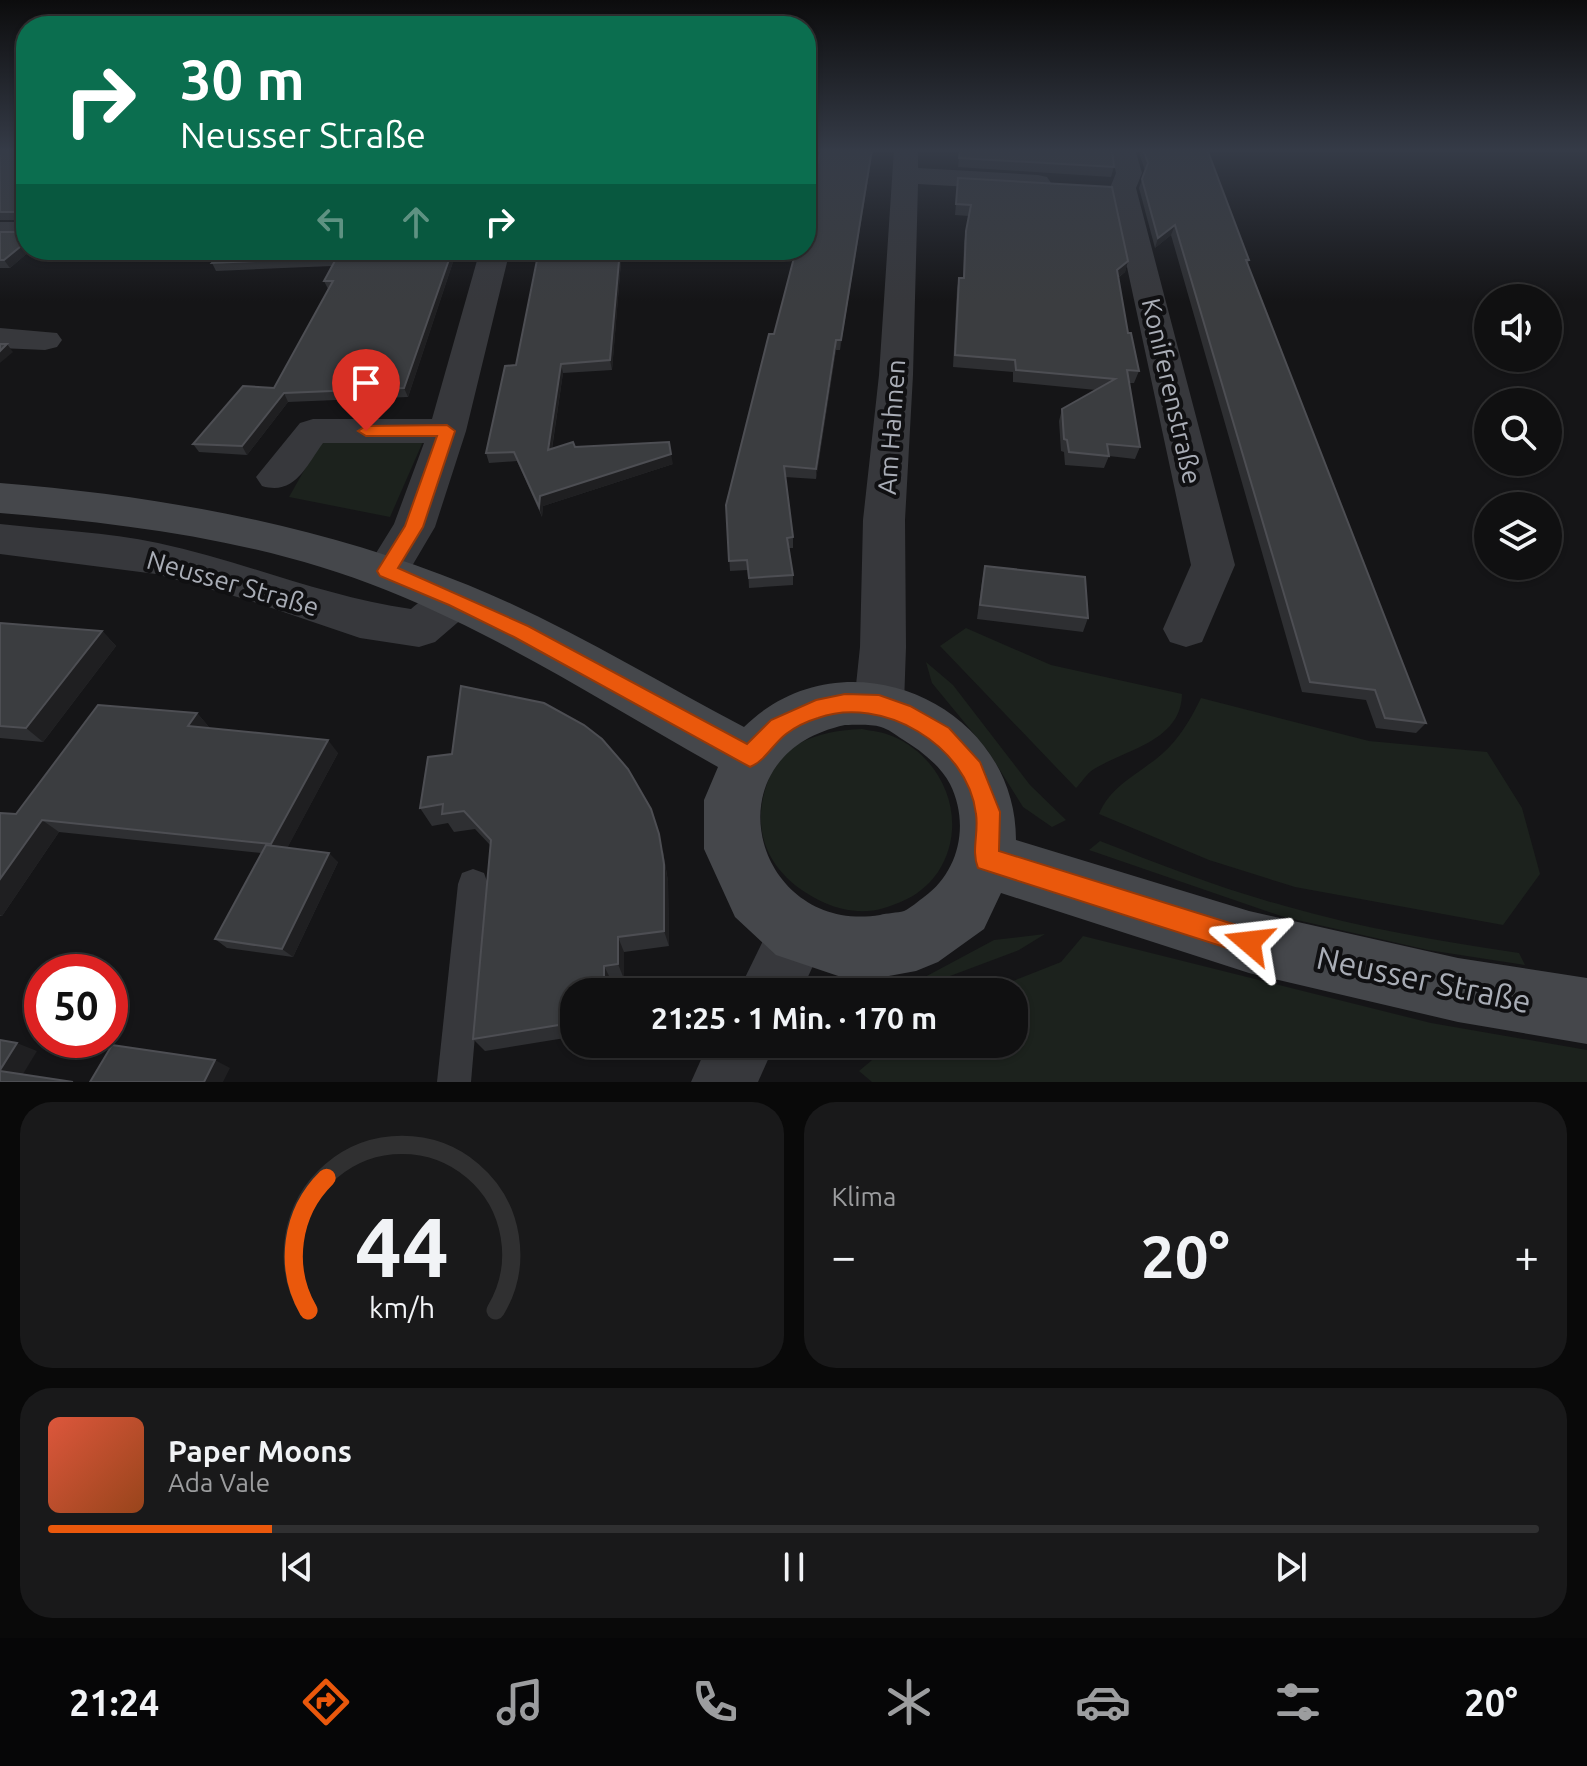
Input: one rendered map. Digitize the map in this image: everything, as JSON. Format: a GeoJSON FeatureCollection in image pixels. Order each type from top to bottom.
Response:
{"type":"FeatureCollection","features":[{"type":"Feature","properties":{"kind":"main road","name":"Neusser Straße"},"geometry":{"type":"LineString","coordinates":[[0,498],[200,520],[305,545],[387,571],[521,631],[750,757]]}},
{"type":"Feature","properties":{"kind":"main road"},"geometry":{"type":"LineString","coordinates":[[845,703],[879,704],[902,712],[941,735],[972,769],[988,812],[987,860],[962,907],[916,940],[856,950],[798,933],[756,896],[733,849],[732,800],[750,757],[779,727],[816,709],[845,703]]}},
{"type":"Feature","properties":{"kind":"main road","name":"Neusser Straße"},"geometry":{"type":"LineString","coordinates":[[987,860],[1249,942],[1458,990],[1587,1011]]}},
{"type":"Feature","properties":{"kind":"street","name":"Am Hahnen"},"geometry":{"type":"LineString","coordinates":[[879,704],[883,647],[884,520],[896,375],[903,199]]}},
{"type":"Feature","properties":{"kind":"street","name":"Koniferenstraße"},"geometry":{"type":"LineString","coordinates":[[1111,199],[1213,565],[1186,629]]}},
{"type":"Feature","properties":{"kind":"street"},"geometry":{"type":"LineString","coordinates":[[387,571],[414,527],[447,431],[492,260]]}},
{"type":"Feature","properties":{"kind":"street"},"geometry":{"type":"LineString","coordinates":[[0,338],[45,340]]}},
{"type":"Feature","properties":{"kind":"street"},"geometry":{"type":"LineString","coordinates":[[276,477],[313,431],[447,431]]}},
{"type":"Feature","properties":{"kind":"street","name":"Neusser Straße"},"geometry":{"type":"LineString","coordinates":[[0,539],[156,558],[254,585],[360,620],[419,629],[455,599]]}},
{"type":"Feature","properties":{"kind":"street"},"geometry":{"type":"LineString","coordinates":[[776,978],[798,933]]}},
{"type":"Feature","properties":{"kind":"street"},"geometry":{"type":"LineString","coordinates":[[724,1082],[736,1058]]}},
{"type":"Feature","properties":{"kind":"lane"},"geometry":{"type":"LineString","coordinates":[[454,1082],[473,884]]}},
{"type":"Feature","properties":{"kind":"shaded area"},"geometry":{"type":"Polygon","coordinates":[[[425,437],[390,517],[289,497],[322,439],[425,437]]]}},
{"type":"Feature","properties":{"kind":"shaded area"},"geometry":{"type":"Polygon","coordinates":[[[966,628],[1051,665],[1182,694],[1179,710],[1162,733],[1094,769],[1076,788],[940,646],[966,628]]]}},
{"type":"Feature","properties":{"kind":"shaded area"},"geometry":{"type":"Polygon","coordinates":[[[926,662],[953,685],[1030,785],[1066,820],[1052,827],[1023,807],[988,751],[932,683],[926,662]]]}},
{"type":"Feature","properties":{"kind":"shaded area"},"geometry":{"type":"Polygon","coordinates":[[[1201,698],[1369,741],[1487,752],[1522,808],[1540,874],[1503,925],[1295,887],[1209,860],[1099,814],[1118,788],[1174,742],[1201,698]]]}},
{"type":"Feature","properties":{"kind":"shaded area"},"geometry":{"type":"Polygon","coordinates":[[[862,729],[892,736],[911,746],[926,760],[947,794],[952,833],[938,872],[921,890],[892,905],[862,911],[825,903],[792,882],[770,854],[763,838],[761,820],[768,781],[789,751],[821,735],[862,729]]]}},
{"type":"Feature","properties":{"kind":"shaded area"},"geometry":{"type":"Polygon","coordinates":[[[1100,841],[1261,899],[1372,927],[1519,953],[1525,965],[1428,950],[1284,917],[1089,850],[1100,841]]]}},
{"type":"Feature","properties":{"kind":"shaded area"},"geometry":{"type":"Polygon","coordinates":[[[1045,934],[1019,950],[945,978],[923,978],[994,940],[1045,934]]]}},
{"type":"Feature","properties":{"kind":"shaded area"},"geometry":{"type":"Polygon","coordinates":[[[1083,936],[1431,1023],[1587,1050],[1587,1082],[872,1082],[859,1071],[874,1058],[1028,1058],[1028,978],[1020,978],[1061,962],[1083,936]]]}},
{"type":"Feature","properties":{"kind":"building"},"geometry":{"type":"Polygon","coordinates":[[[0,199],[16,199],[16,212],[0,212],[0,199]]]}},
{"type":"Feature","properties":{"kind":"building"},"geometry":{"type":"Polygon","coordinates":[[[816,199],[864,199],[841,340],[836,340],[816,469],[784,466],[793,537],[787,538],[793,575],[749,578],[747,560],[729,561],[726,505],[769,334],[774,334],[793,260],[816,260],[816,199]]]}},
{"type":"Feature","properties":{"kind":"building"},"geometry":{"type":"Polygon","coordinates":[[[956,199],[1115,199],[1128,261],[1117,270],[1128,333],[1131,333],[1139,371],[1127,370],[1140,447],[1107,444],[1109,456],[1069,452],[1067,440],[1064,439],[1062,409],[1115,379],[1016,370],[1015,360],[955,355],[959,278],[964,278],[966,231],[971,205],[956,204],[956,199]]]}},
{"type":"Feature","properties":{"kind":"building"},"geometry":{"type":"Polygon","coordinates":[[[1148,199],[1226,199],[1249,260],[1246,260],[1426,723],[1385,718],[1375,690],[1310,682],[1175,225],[1158,238],[1148,199]]]}},
{"type":"Feature","properties":{"kind":"building"},"geometry":{"type":"Polygon","coordinates":[[[0,232],[16,232],[16,250],[4,260],[0,260],[0,232]]]}},
{"type":"Feature","properties":{"kind":"building"},"geometry":{"type":"Polygon","coordinates":[[[215,260],[274,260],[212,263],[215,260]]]}},
{"type":"Feature","properties":{"kind":"building"},"geometry":{"type":"Polygon","coordinates":[[[335,260],[449,260],[404,388],[284,393],[242,446],[193,444],[243,386],[274,388],[333,281],[324,281],[335,260]]]}},
{"type":"Feature","properties":{"kind":"building"},"geometry":{"type":"Polygon","coordinates":[[[537,260],[619,260],[610,360],[561,364],[548,450],[573,442],[575,447],[669,442],[671,454],[540,496],[539,507],[514,452],[486,453],[505,366],[516,365],[537,260]]]}},
{"type":"Feature","properties":{"kind":"building"},"geometry":{"type":"Polygon","coordinates":[[[985,566],[1085,577],[1088,618],[980,605],[985,566]]]}},
{"type":"Feature","properties":{"kind":"building"},"geometry":{"type":"Polygon","coordinates":[[[0,623],[102,631],[26,728],[0,726],[0,623]]]}},
{"type":"Feature","properties":{"kind":"building"},"geometry":{"type":"Polygon","coordinates":[[[461,686],[544,703],[584,725],[602,739],[628,769],[651,809],[664,864],[664,931],[618,937],[618,964],[604,966],[604,978],[560,978],[560,1025],[473,1039],[491,840],[464,811],[442,814],[443,804],[420,808],[428,757],[452,754],[461,686]]]}},
{"type":"Feature","properties":{"kind":"building"},"geometry":{"type":"Polygon","coordinates":[[[98,705],[197,713],[188,726],[328,740],[271,844],[42,820],[0,879],[0,813],[16,814],[98,705]]]}},
{"type":"Feature","properties":{"kind":"building"},"geometry":{"type":"Polygon","coordinates":[[[266,845],[329,853],[282,949],[215,939],[266,845]]]}},
{"type":"Feature","properties":{"kind":"building"},"geometry":{"type":"Polygon","coordinates":[[[0,1040],[17,1043],[0,1070],[0,1040]]]}},
{"type":"Feature","properties":{"kind":"building"},"geometry":{"type":"Polygon","coordinates":[[[128,1047],[215,1060],[204,1082],[90,1082],[104,1058],[128,1058],[128,1047]]]}},
{"type":"Feature","properties":{"kind":"building"},"geometry":{"type":"Polygon","coordinates":[[[0,1071],[73,1082],[0,1082],[0,1071]]]}},
{"type":"Feature","properties":{"kind":"route"},"geometry":{"type":"LineString","coordinates":[[366,431],[447,431],[414,527],[387,571],[521,631],[750,757],[779,727],[816,709],[845,703],[879,704],[902,712],[941,735],[972,769],[988,812],[987,860],[1249,942]]}}]}
